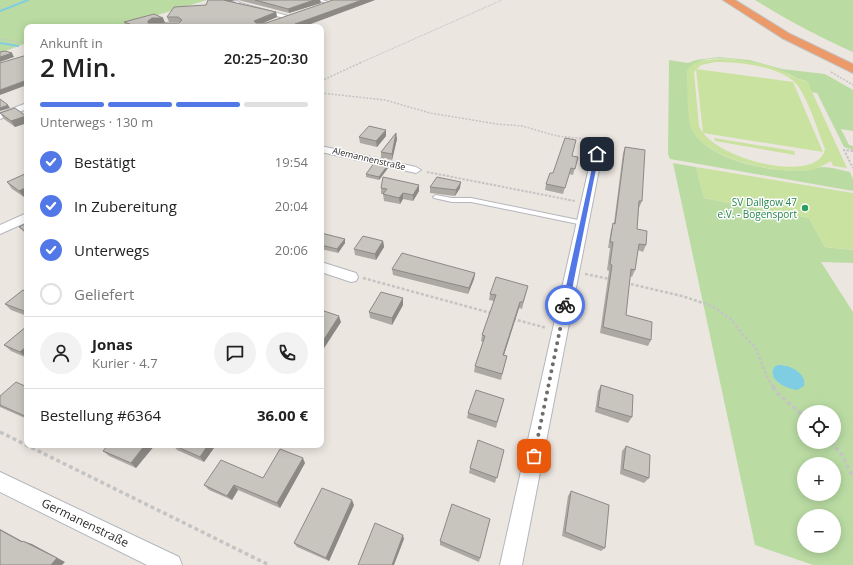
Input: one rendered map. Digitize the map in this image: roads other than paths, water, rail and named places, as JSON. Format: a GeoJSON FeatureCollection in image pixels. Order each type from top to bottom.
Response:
{"type":"FeatureCollection","features":[{"type":"Feature","properties":{"kind":"highway"},"geometry":{"type":"LineString","coordinates":[[728,0],[786,36],[853,69]]}},
{"type":"Feature","properties":{"kind":"highway"},"geometry":{"type":"LineString","coordinates":[[740,0],[783,27],[853,62]]}},
{"type":"Feature","properties":{"kind":"street"},"geometry":{"type":"LineString","coordinates":[[316,8],[333,2]]}},
{"type":"Feature","properties":{"kind":"street"},"geometry":{"type":"LineString","coordinates":[[235,4],[288,17]]}},
{"type":"Feature","properties":{"kind":"street"},"geometry":{"type":"LineString","coordinates":[[274,22],[296,15]]}},
{"type":"Feature","properties":{"kind":"street"},"geometry":{"type":"LineString","coordinates":[[0,116],[24,107]]}},
{"type":"Feature","properties":{"kind":"street","name":"Alemannenstraße"},"geometry":{"type":"LineString","coordinates":[[324,150],[416,170]]}},
{"type":"Feature","properties":{"kind":"street"},"geometry":{"type":"LineString","coordinates":[[511,565],[597,154]]}},
{"type":"Feature","properties":{"kind":"street"},"geometry":{"type":"LineString","coordinates":[[0,230],[24,218]]}},
{"type":"Feature","properties":{"kind":"street"},"geometry":{"type":"LineString","coordinates":[[324,268],[350,277]]}},
{"type":"Feature","properties":{"kind":"street","name":"Germanenstraße"},"geometry":{"type":"LineString","coordinates":[[0,482],[171,565]]}},
{"type":"Feature","properties":{"kind":"lane"},"geometry":{"type":"LineString","coordinates":[[318,0],[333,2]]}},
{"type":"Feature","properties":{"kind":"lane"},"geometry":{"type":"LineString","coordinates":[[436,197],[452,200],[472,200],[583,223]]}},
{"type":"Feature","properties":{"kind":"water"},"geometry":{"type":"Polygon","coordinates":[[[778,365],[787,366],[800,373],[803,377],[804,386],[797,390],[788,388],[779,383],[773,376],[774,367],[778,365]]]}},
{"type":"Feature","properties":{"kind":"waterway"},"geometry":{"type":"LineString","coordinates":[[0,11],[28,0]]}},
{"type":"Feature","properties":{"kind":"waterway"},"geometry":{"type":"LineString","coordinates":[[0,43],[18,46]]}},
{"type":"Feature","properties":{"kind":"place","name":"SV Dallgow 47 e.V. - Bogensport"},"geometry":{"type":"Point","coordinates":[805,208]}}]}
